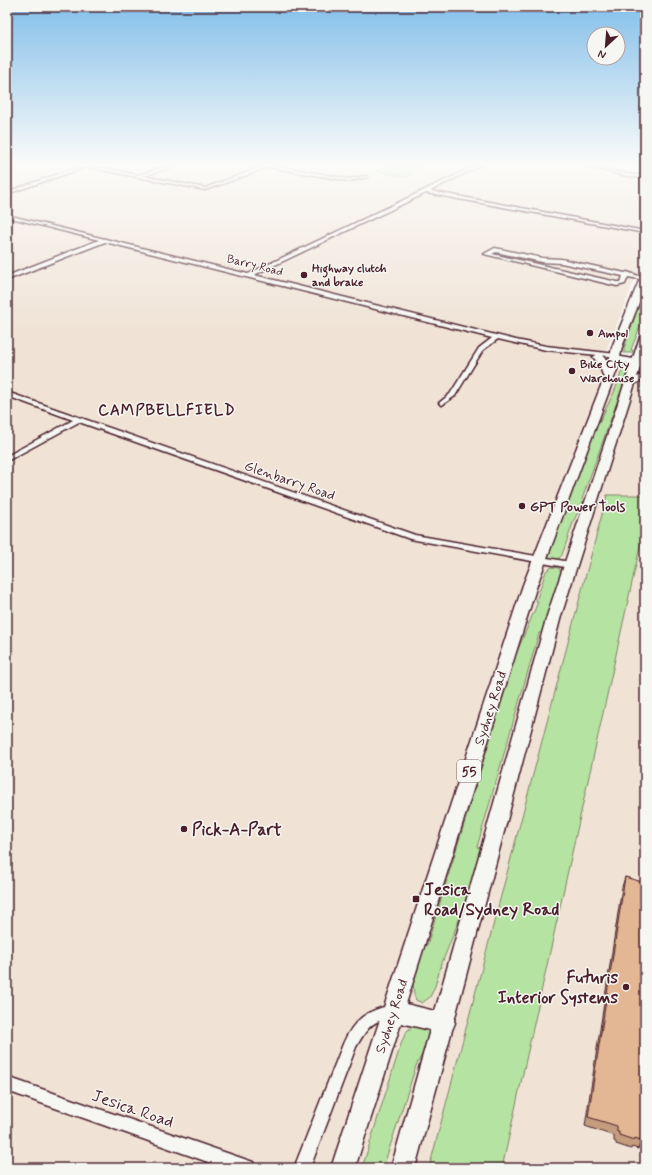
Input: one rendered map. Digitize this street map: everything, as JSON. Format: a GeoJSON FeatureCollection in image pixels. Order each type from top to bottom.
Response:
{"type":"FeatureCollection","features":[{"type":"Feature","properties":{"kind":"highway","name":"Sydney Road"},"geometry":{"type":"LineString","coordinates":[[343,1168],[538,560],[616,358],[617,348],[645,277]]}},
{"type":"Feature","properties":{"kind":"highway"},"geometry":{"type":"LineString","coordinates":[[403,1168],[444,1023],[542,660],[570,565],[638,380],[645,337]]}},
{"type":"Feature","properties":{"kind":"highway"},"geometry":{"type":"LineString","coordinates":[[598,357],[604,363],[608,378]]}},
{"type":"Feature","properties":{"kind":"highway"},"geometry":{"type":"LineString","coordinates":[[393,1011],[444,1023]]}},
{"type":"Feature","properties":{"kind":"main road","name":"Barry Road"},"geometry":{"type":"LineString","coordinates":[[616,358],[642,358]]}},
{"type":"Feature","properties":{"kind":"street","name":"Barry Road"},"geometry":{"type":"LineString","coordinates":[[23,220],[548,350],[616,358]]}},
{"type":"Feature","properties":{"kind":"street"},"geometry":{"type":"LineString","coordinates":[[250,276],[366,220]]}},
{"type":"Feature","properties":{"kind":"street"},"geometry":{"type":"LineString","coordinates":[[579,220],[645,232]]}},
{"type":"Feature","properties":{"kind":"street"},"geometry":{"type":"LineString","coordinates":[[7,278],[105,240]]}},
{"type":"Feature","properties":{"kind":"street"},"geometry":{"type":"LineString","coordinates":[[627,274],[622,284],[612,283],[486,254],[494,250],[548,260],[569,262],[645,277]]}},
{"type":"Feature","properties":{"kind":"street"},"geometry":{"type":"LineString","coordinates":[[534,265],[548,260]]}},
{"type":"Feature","properties":{"kind":"street"},"geometry":{"type":"LineString","coordinates":[[547,268],[569,262]]}},
{"type":"Feature","properties":{"kind":"street"},"geometry":{"type":"LineString","coordinates":[[566,273],[585,266]]}},
{"type":"Feature","properties":{"kind":"street"},"geometry":{"type":"LineString","coordinates":[[585,277],[596,268]]}},
{"type":"Feature","properties":{"kind":"street"},"geometry":{"type":"LineString","coordinates":[[598,280],[608,270]]}},
{"type":"Feature","properties":{"kind":"street"},"geometry":{"type":"LineString","coordinates":[[612,283],[619,273]]}},
{"type":"Feature","properties":{"kind":"street"},"geometry":{"type":"LineString","coordinates":[[442,404],[453,394],[481,349],[497,337]]}},
{"type":"Feature","properties":{"kind":"street","name":"Barry Road"},"geometry":{"type":"LineString","coordinates":[[516,342],[616,358]]}},
{"type":"Feature","properties":{"kind":"street","name":"Glenbarry Road"},"geometry":{"type":"LineString","coordinates":[[7,394],[413,537],[570,565]]}},
{"type":"Feature","properties":{"kind":"street"},"geometry":{"type":"LineString","coordinates":[[7,459],[79,419]]}},
{"type":"Feature","properties":{"kind":"street"},"geometry":{"type":"LineString","coordinates":[[302,1168],[350,1044],[359,1028],[369,1018],[393,1011]]}},
{"type":"Feature","properties":{"kind":"street","name":"Jesica Road"},"geometry":{"type":"LineString","coordinates":[[7,1084],[248,1168]]}},
{"type":"Feature","properties":{"kind":"shaded area"},"geometry":{"type":"Polygon","coordinates":[[[7,220],[645,220],[645,254],[607,349],[598,367],[645,372],[645,1168],[7,1168],[7,220]]]}},
{"type":"Feature","properties":{"kind":"green space"},"geometry":{"type":"Polygon","coordinates":[[[645,288],[645,314],[631,350],[633,350],[632,353],[624,353],[624,348],[645,288]]]}},
{"type":"Feature","properties":{"kind":"green space"},"geometry":{"type":"Polygon","coordinates":[[[624,365],[629,366],[629,369],[582,499],[584,500],[574,520],[562,555],[558,559],[551,559],[548,556],[548,553],[593,435],[615,390],[624,365]]]}},
{"type":"Feature","properties":{"kind":"green space"},"geometry":{"type":"Polygon","coordinates":[[[607,495],[645,495],[645,524],[502,1168],[429,1168],[607,495]]]}},
{"type":"Feature","properties":{"kind":"green space"},"geometry":{"type":"Polygon","coordinates":[[[552,567],[559,568],[561,573],[542,633],[539,633],[477,847],[481,848],[465,905],[442,963],[435,986],[430,997],[422,1003],[416,1000],[413,983],[423,944],[427,945],[516,654],[538,602],[536,601],[546,571],[552,567]]]}},
{"type":"Feature","properties":{"kind":"green space"},"geometry":{"type":"Polygon","coordinates":[[[415,1024],[427,1028],[427,1043],[416,1066],[383,1168],[362,1168],[402,1041],[407,1031],[415,1024]]]}},
{"type":"Feature","properties":{"kind":"building","name":"Futuris Interior Systems"},"geometry":{"type":"Polygon","coordinates":[[[625,877],[645,883],[645,1135],[642,1134],[641,1140],[635,1138],[634,1140],[619,1135],[619,1132],[617,1132],[617,1126],[588,1117],[625,877]]]}},
{"type":"Feature","properties":{"kind":"place","name":"Highway clutch and brake"},"geometry":{"type":"Point","coordinates":[304,275]}},
{"type":"Feature","properties":{"kind":"place","name":"Ampol"},"geometry":{"type":"Point","coordinates":[590,333]}},
{"type":"Feature","properties":{"kind":"place","name":"Bike City Warehouse"},"geometry":{"type":"Point","coordinates":[572,371]}},
{"type":"Feature","properties":{"kind":"place","name":"GPT Power Tools"},"geometry":{"type":"Point","coordinates":[522,506]}},
{"type":"Feature","properties":{"kind":"place","name":"Pick-A-Part"},"geometry":{"type":"Point","coordinates":[184,829]}},
{"type":"Feature","properties":{"kind":"place","name":"Jesica Road/Sydney Road"},"geometry":{"type":"Point","coordinates":[416,899]}},
{"type":"Feature","properties":{"kind":"place","name":"Futuris Interior Systems"},"geometry":{"type":"Point","coordinates":[626,987]}},
{"type":"Feature","properties":{"kind":"district","name":"CAMPBELLFIELD"},"geometry":{"type":"Point","coordinates":[167,410]}}]}
